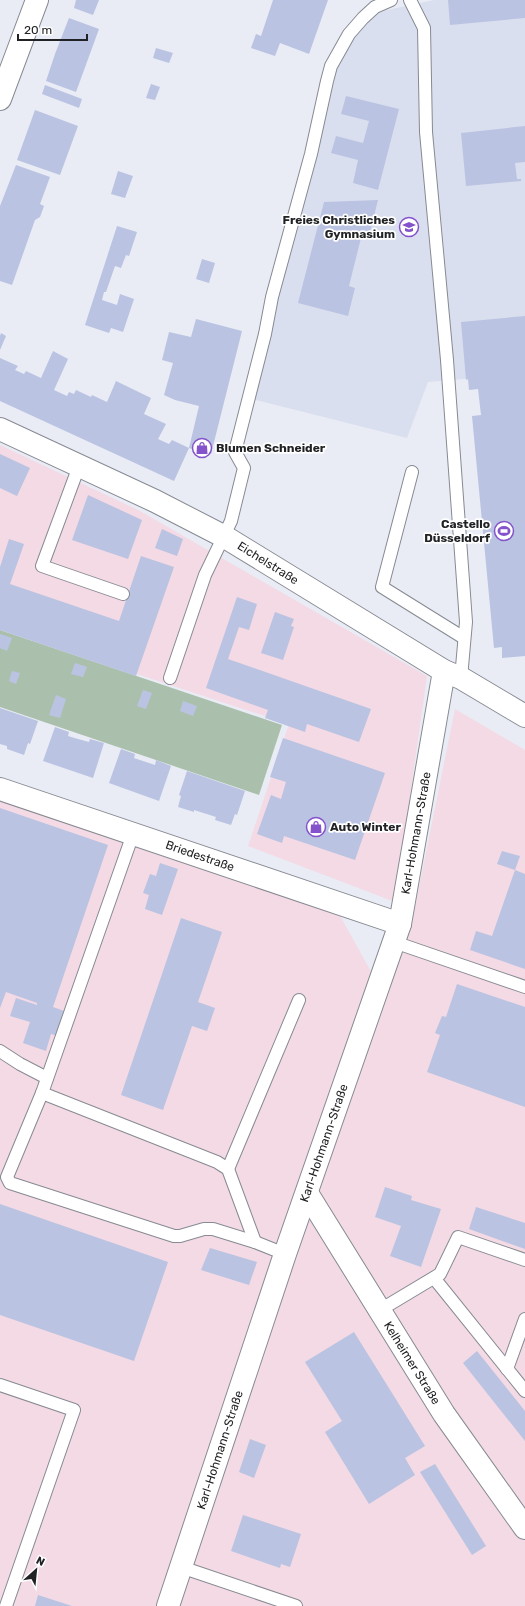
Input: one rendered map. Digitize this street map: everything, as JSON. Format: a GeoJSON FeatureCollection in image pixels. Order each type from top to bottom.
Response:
{"type":"FeatureCollection","features":[{"type":"Feature","properties":{"kind":"street"},"geometry":{"type":"LineString","coordinates":[[0,99],[37,0]]}},
{"type":"Feature","properties":{"kind":"street","name":"Eichelstraße"},"geometry":{"type":"LineString","coordinates":[[0,429],[155,500],[225,537],[452,675],[525,716]]}},
{"type":"Feature","properties":{"kind":"street","name":"Karl-Hohmann-Straße"},"geometry":{"type":"LineString","coordinates":[[168,1606],[285,1254],[397,933],[452,675]]}},
{"type":"Feature","properties":{"kind":"street","name":"Briedestraße"},"geometry":{"type":"LineString","coordinates":[[0,789],[134,834],[397,933]]}},
{"type":"Feature","properties":{"kind":"street","name":"Kelheimer Straße"},"geometry":{"type":"LineString","coordinates":[[306,1194],[444,1414],[525,1528]]}},
{"type":"Feature","properties":{"kind":"lane"},"geometry":{"type":"LineString","coordinates":[[170,678],[205,575],[232,521],[244,468],[235,452],[265,334],[272,297],[311,154],[326,81],[331,66],[349,34],[375,7],[391,0]]}},
{"type":"Feature","properties":{"kind":"lane"},"geometry":{"type":"LineString","coordinates":[[410,0],[424,28],[426,132],[447,360],[466,622],[464,638],[452,675]]}},
{"type":"Feature","properties":{"kind":"lane"},"geometry":{"type":"LineString","coordinates":[[78,466],[42,566],[123,594]]}},
{"type":"Feature","properties":{"kind":"lane"},"geometry":{"type":"LineString","coordinates":[[412,472],[382,587],[464,638]]}},
{"type":"Feature","properties":{"kind":"lane"},"geometry":{"type":"LineString","coordinates":[[134,834],[48,1078],[7,1177],[10,1182],[174,1236],[180,1236],[204,1229],[213,1229],[255,1242],[285,1254]]}},
{"type":"Feature","properties":{"kind":"lane"},"geometry":{"type":"LineString","coordinates":[[397,933],[525,987]]}},
{"type":"Feature","properties":{"kind":"lane"},"geometry":{"type":"LineString","coordinates":[[228,1169],[299,1000]]}},
{"type":"Feature","properties":{"kind":"lane"},"geometry":{"type":"LineString","coordinates":[[0,1051],[20,1064],[48,1078]]}},
{"type":"Feature","properties":{"kind":"lane"},"geometry":{"type":"LineString","coordinates":[[42,1093],[217,1162],[228,1169],[255,1242]]}},
{"type":"Feature","properties":{"kind":"lane"},"geometry":{"type":"LineString","coordinates":[[380,1310],[440,1274],[458,1238],[525,1260]]}},
{"type":"Feature","properties":{"kind":"lane"},"geometry":{"type":"LineString","coordinates":[[434,1278],[525,1391]]}},
{"type":"Feature","properties":{"kind":"lane"},"geometry":{"type":"LineString","coordinates":[[507,1369],[525,1319]]}},
{"type":"Feature","properties":{"kind":"lane"},"geometry":{"type":"LineString","coordinates":[[0,1385],[74,1410],[6,1606]]}},
{"type":"Feature","properties":{"kind":"lane"},"geometry":{"type":"LineString","coordinates":[[181,1567],[296,1606]]}},
{"type":"Feature","properties":{"kind":"shaded area","name":"Freies Christliches Gymnasium"},"geometry":{"type":"Polygon","coordinates":[[[434,0],[525,0],[525,374],[428,382],[407,438],[252,399],[330,79],[341,55],[360,29],[377,14],[387,10],[434,0]]]}},
{"type":"Feature","properties":{"kind":"shaded area"},"geometry":{"type":"Polygon","coordinates":[[[0,445],[140,511],[427,676],[395,902],[248,846],[289,724],[0,629],[0,445]]]}},
{"type":"Feature","properties":{"kind":"shaded area"},"geometry":{"type":"Polygon","coordinates":[[[455,709],[525,750],[525,1606],[175,1606],[411,927],[455,709]]]}},
{"type":"Feature","properties":{"kind":"shaded area"},"geometry":{"type":"Polygon","coordinates":[[[0,800],[338,912],[374,977],[157,1606],[0,1606],[0,800]]]}},
{"type":"Feature","properties":{"kind":"green space"},"geometry":{"type":"Polygon","coordinates":[[[0,630],[282,725],[259,795],[0,707],[0,630]]]}},
{"type":"Feature","properties":{"kind":"building"},"geometry":{"type":"Polygon","coordinates":[[[76,0],[99,0],[93,15],[74,8],[76,0]]]}},
{"type":"Feature","properties":{"kind":"building"},"geometry":{"type":"Polygon","coordinates":[[[273,0],[328,0],[309,54],[280,43],[275,56],[251,48],[256,34],[261,36],[273,0]]]}},
{"type":"Feature","properties":{"kind":"building"},"geometry":{"type":"Polygon","coordinates":[[[448,0],[525,0],[525,18],[450,25],[448,0]]]}},
{"type":"Feature","properties":{"kind":"building"},"geometry":{"type":"Polygon","coordinates":[[[69,18],[99,29],[76,92],[46,81],[69,18]]]}},
{"type":"Feature","properties":{"kind":"building"},"geometry":{"type":"Polygon","coordinates":[[[156,48],[173,53],[169,63],[153,58],[156,48]]]}},
{"type":"Feature","properties":{"kind":"building"},"geometry":{"type":"Polygon","coordinates":[[[151,84],[160,87],[155,100],[146,98],[151,84]]]}},
{"type":"Feature","properties":{"kind":"building"},"geometry":{"type":"Polygon","coordinates":[[[45,85],[82,99],[79,108],[42,94],[45,85]]]}},
{"type":"Feature","properties":{"kind":"building"},"geometry":{"type":"Polygon","coordinates":[[[346,96],[399,109],[378,190],[353,183],[358,160],[331,153],[336,136],[363,143],[369,121],[341,114],[346,96]]]}},
{"type":"Feature","properties":{"kind":"building"},"geometry":{"type":"Polygon","coordinates":[[[35,110],[78,126],[60,175],[17,160],[35,110]]]}},
{"type":"Feature","properties":{"kind":"building"},"geometry":{"type":"Polygon","coordinates":[[[525,126],[525,162],[515,163],[517,179],[521,179],[521,181],[466,186],[461,133],[525,126]]]}},
{"type":"Feature","properties":{"kind":"building"},"geometry":{"type":"Polygon","coordinates":[[[16,165],[50,177],[40,204],[44,206],[40,217],[35,220],[12,285],[0,281],[0,206],[16,165]]]}},
{"type":"Feature","properties":{"kind":"building"},"geometry":{"type":"Polygon","coordinates":[[[118,171],[133,176],[125,198],[111,194],[118,171]]]}},
{"type":"Feature","properties":{"kind":"building"},"geometry":{"type":"Polygon","coordinates":[[[378,200],[369,236],[362,234],[349,286],[355,288],[348,316],[298,303],[324,202],[378,200]]]}},
{"type":"Feature","properties":{"kind":"building"},"geometry":{"type":"Polygon","coordinates":[[[117,226],[137,232],[129,256],[126,255],[121,268],[115,266],[102,300],[117,305],[120,294],[134,299],[123,332],[111,328],[109,333],[85,325],[117,226]]]}},
{"type":"Feature","properties":{"kind":"building"},"geometry":{"type":"Polygon","coordinates":[[[202,259],[215,263],[209,283],[196,279],[202,259]]]}},
{"type":"Feature","properties":{"kind":"building","name":"Castello Düsseldorf"},"geometry":{"type":"Polygon","coordinates":[[[525,316],[525,656],[502,658],[502,647],[494,648],[472,416],[481,415],[478,389],[469,390],[468,379],[466,380],[461,322],[525,316]]]}},
{"type":"Feature","properties":{"kind":"building"},"geometry":{"type":"Polygon","coordinates":[[[196,319],[242,331],[211,454],[189,448],[199,406],[175,400],[164,395],[173,363],[162,360],[169,332],[191,337],[196,319]]]}},
{"type":"Feature","properties":{"kind":"building"},"geometry":{"type":"Polygon","coordinates":[[[1,333],[6,336],[0,350],[0,336],[1,333]]]}},
{"type":"Feature","properties":{"kind":"building"},"geometry":{"type":"Polygon","coordinates":[[[53,351],[68,359],[54,390],[67,396],[69,392],[74,394],[76,390],[107,402],[116,381],[151,398],[144,414],[166,424],[158,439],[169,444],[172,440],[189,448],[174,481],[0,401],[0,358],[18,366],[15,370],[24,374],[26,371],[41,378],[53,351]]]}},
{"type":"Feature","properties":{"kind":"building"},"geometry":{"type":"Polygon","coordinates":[[[0,454],[30,468],[17,496],[0,488],[0,454]]]}},
{"type":"Feature","properties":{"kind":"building"},"geometry":{"type":"Polygon","coordinates":[[[88,495],[142,520],[128,559],[72,540],[88,495]]]}},
{"type":"Feature","properties":{"kind":"building"},"geometry":{"type":"Polygon","coordinates":[[[162,529],[183,539],[177,556],[155,548],[162,529]]]}},
{"type":"Feature","properties":{"kind":"building"},"geometry":{"type":"Polygon","coordinates":[[[9,539],[24,544],[10,584],[119,621],[141,556],[174,567],[136,676],[0,630],[0,567],[9,539]]]}},
{"type":"Feature","properties":{"kind":"building"},"geometry":{"type":"Polygon","coordinates":[[[237,597],[257,604],[249,630],[239,627],[228,659],[371,709],[359,742],[307,724],[305,732],[265,718],[268,710],[206,688],[237,597]]]}},
{"type":"Feature","properties":{"kind":"building"},"geometry":{"type":"Polygon","coordinates":[[[275,612],[294,619],[291,626],[294,627],[283,660],[261,653],[275,612]]]}},
{"type":"Feature","properties":{"kind":"building"},"geometry":{"type":"Polygon","coordinates":[[[0,634],[12,638],[7,651],[0,648],[0,634]]]}},
{"type":"Feature","properties":{"kind":"building"},"geometry":{"type":"Polygon","coordinates":[[[75,663],[87,667],[83,677],[71,674],[75,663]]]}},
{"type":"Feature","properties":{"kind":"building"},"geometry":{"type":"Polygon","coordinates":[[[12,671],[20,673],[16,684],[9,681],[12,671]]]}},
{"type":"Feature","properties":{"kind":"building"},"geometry":{"type":"Polygon","coordinates":[[[143,690],[152,693],[146,709],[137,706],[143,690]]]}},
{"type":"Feature","properties":{"kind":"building"},"geometry":{"type":"Polygon","coordinates":[[[56,695],[66,699],[60,718],[49,715],[56,695]]]}},
{"type":"Feature","properties":{"kind":"building"},"geometry":{"type":"Polygon","coordinates":[[[183,701],[197,706],[193,716],[180,711],[183,701]]]}},
{"type":"Feature","properties":{"kind":"building"},"geometry":{"type":"Polygon","coordinates":[[[0,708],[38,721],[30,744],[28,743],[24,755],[7,749],[7,746],[0,744],[0,708]]]}},
{"type":"Feature","properties":{"kind":"building"},"geometry":{"type":"Polygon","coordinates":[[[55,727],[69,732],[68,736],[89,742],[90,739],[104,743],[93,778],[43,761],[55,727]]]}},
{"type":"Feature","properties":{"kind":"building"},"geometry":{"type":"Polygon","coordinates":[[[283,738],[385,773],[355,860],[284,836],[282,843],[257,834],[271,795],[281,799],[286,782],[270,777],[283,738]]]}},
{"type":"Feature","properties":{"kind":"building"},"geometry":{"type":"Polygon","coordinates":[[[121,749],[135,754],[134,758],[155,765],[156,760],[171,766],[159,801],[109,783],[121,749]]]}},
{"type":"Feature","properties":{"kind":"building"},"geometry":{"type":"Polygon","coordinates":[[[187,771],[245,791],[237,815],[235,814],[231,825],[215,820],[216,817],[178,807],[181,796],[179,795],[187,771]]]}},
{"type":"Feature","properties":{"kind":"building"},"geometry":{"type":"Polygon","coordinates":[[[0,808],[108,845],[53,1007],[67,1012],[59,1036],[51,1034],[46,1051],[23,1043],[30,1022],[10,1016],[16,998],[37,1005],[37,1003],[6,992],[0,1008],[0,808]]]}},
{"type":"Feature","properties":{"kind":"building"},"geometry":{"type":"Polygon","coordinates":[[[502,851],[520,856],[515,870],[497,864],[502,851]]]}},
{"type":"Feature","properties":{"kind":"building"},"geometry":{"type":"Polygon","coordinates":[[[160,863],[178,869],[162,915],[145,909],[149,895],[143,893],[150,874],[156,876],[160,863]]]}},
{"type":"Feature","properties":{"kind":"building"},"geometry":{"type":"Polygon","coordinates":[[[515,870],[525,874],[525,969],[470,950],[476,931],[492,936],[515,870]]]}},
{"type":"Feature","properties":{"kind":"building"},"geometry":{"type":"Polygon","coordinates":[[[181,918],[222,932],[198,1002],[215,1008],[207,1031],[192,1026],[163,1110],[121,1095],[181,918]]]}},
{"type":"Feature","properties":{"kind":"building"},"geometry":{"type":"Polygon","coordinates":[[[457,984],[525,1007],[525,1107],[427,1072],[440,1035],[435,1033],[442,1016],[446,1017],[457,984]]]}},
{"type":"Feature","properties":{"kind":"building"},"geometry":{"type":"Polygon","coordinates":[[[385,1187],[412,1196],[411,1200],[441,1209],[421,1267],[390,1256],[401,1226],[375,1217],[385,1187]]]}},
{"type":"Feature","properties":{"kind":"building"},"geometry":{"type":"Polygon","coordinates":[[[0,1204],[168,1262],[134,1361],[0,1315],[0,1204]]]}},
{"type":"Feature","properties":{"kind":"building"},"geometry":{"type":"Polygon","coordinates":[[[476,1207],[525,1223],[525,1249],[469,1229],[476,1207]]]}},
{"type":"Feature","properties":{"kind":"building"},"geometry":{"type":"Polygon","coordinates":[[[210,1248],[257,1262],[249,1285],[201,1270],[210,1248]]]}},
{"type":"Feature","properties":{"kind":"building"},"geometry":{"type":"Polygon","coordinates":[[[354,1332],[425,1446],[405,1458],[415,1475],[369,1504],[325,1432],[342,1421],[305,1362],[354,1332]]]}},
{"type":"Feature","properties":{"kind":"building"},"geometry":{"type":"Polygon","coordinates":[[[477,1351],[525,1411],[525,1441],[463,1363],[477,1351]]]}},
{"type":"Feature","properties":{"kind":"building"},"geometry":{"type":"Polygon","coordinates":[[[250,1439],[266,1445],[254,1478],[239,1472],[250,1439]]]}},
{"type":"Feature","properties":{"kind":"building"},"geometry":{"type":"Polygon","coordinates":[[[435,1464],[486,1546],[472,1555],[420,1472],[435,1464]]]}},
{"type":"Feature","properties":{"kind":"building"},"geometry":{"type":"Polygon","coordinates":[[[243,1515],[301,1534],[290,1567],[281,1564],[280,1568],[231,1551],[243,1515]]]}},
{"type":"Feature","properties":{"kind":"building"},"geometry":{"type":"Polygon","coordinates":[[[38,1595],[72,1606],[35,1606],[38,1595]]]}},
{"type":"Feature","properties":{"kind":"place","name":"Freies Christliches Gymnasium"},"geometry":{"type":"Point","coordinates":[409,227]}},
{"type":"Feature","properties":{"kind":"place","name":"Blumen Schneider"},"geometry":{"type":"Point","coordinates":[202,448]}},
{"type":"Feature","properties":{"kind":"place","name":"Castello Düsseldorf"},"geometry":{"type":"Point","coordinates":[504,531]}},
{"type":"Feature","properties":{"kind":"place","name":"Auto Winter"},"geometry":{"type":"Point","coordinates":[316,827]}}]}
